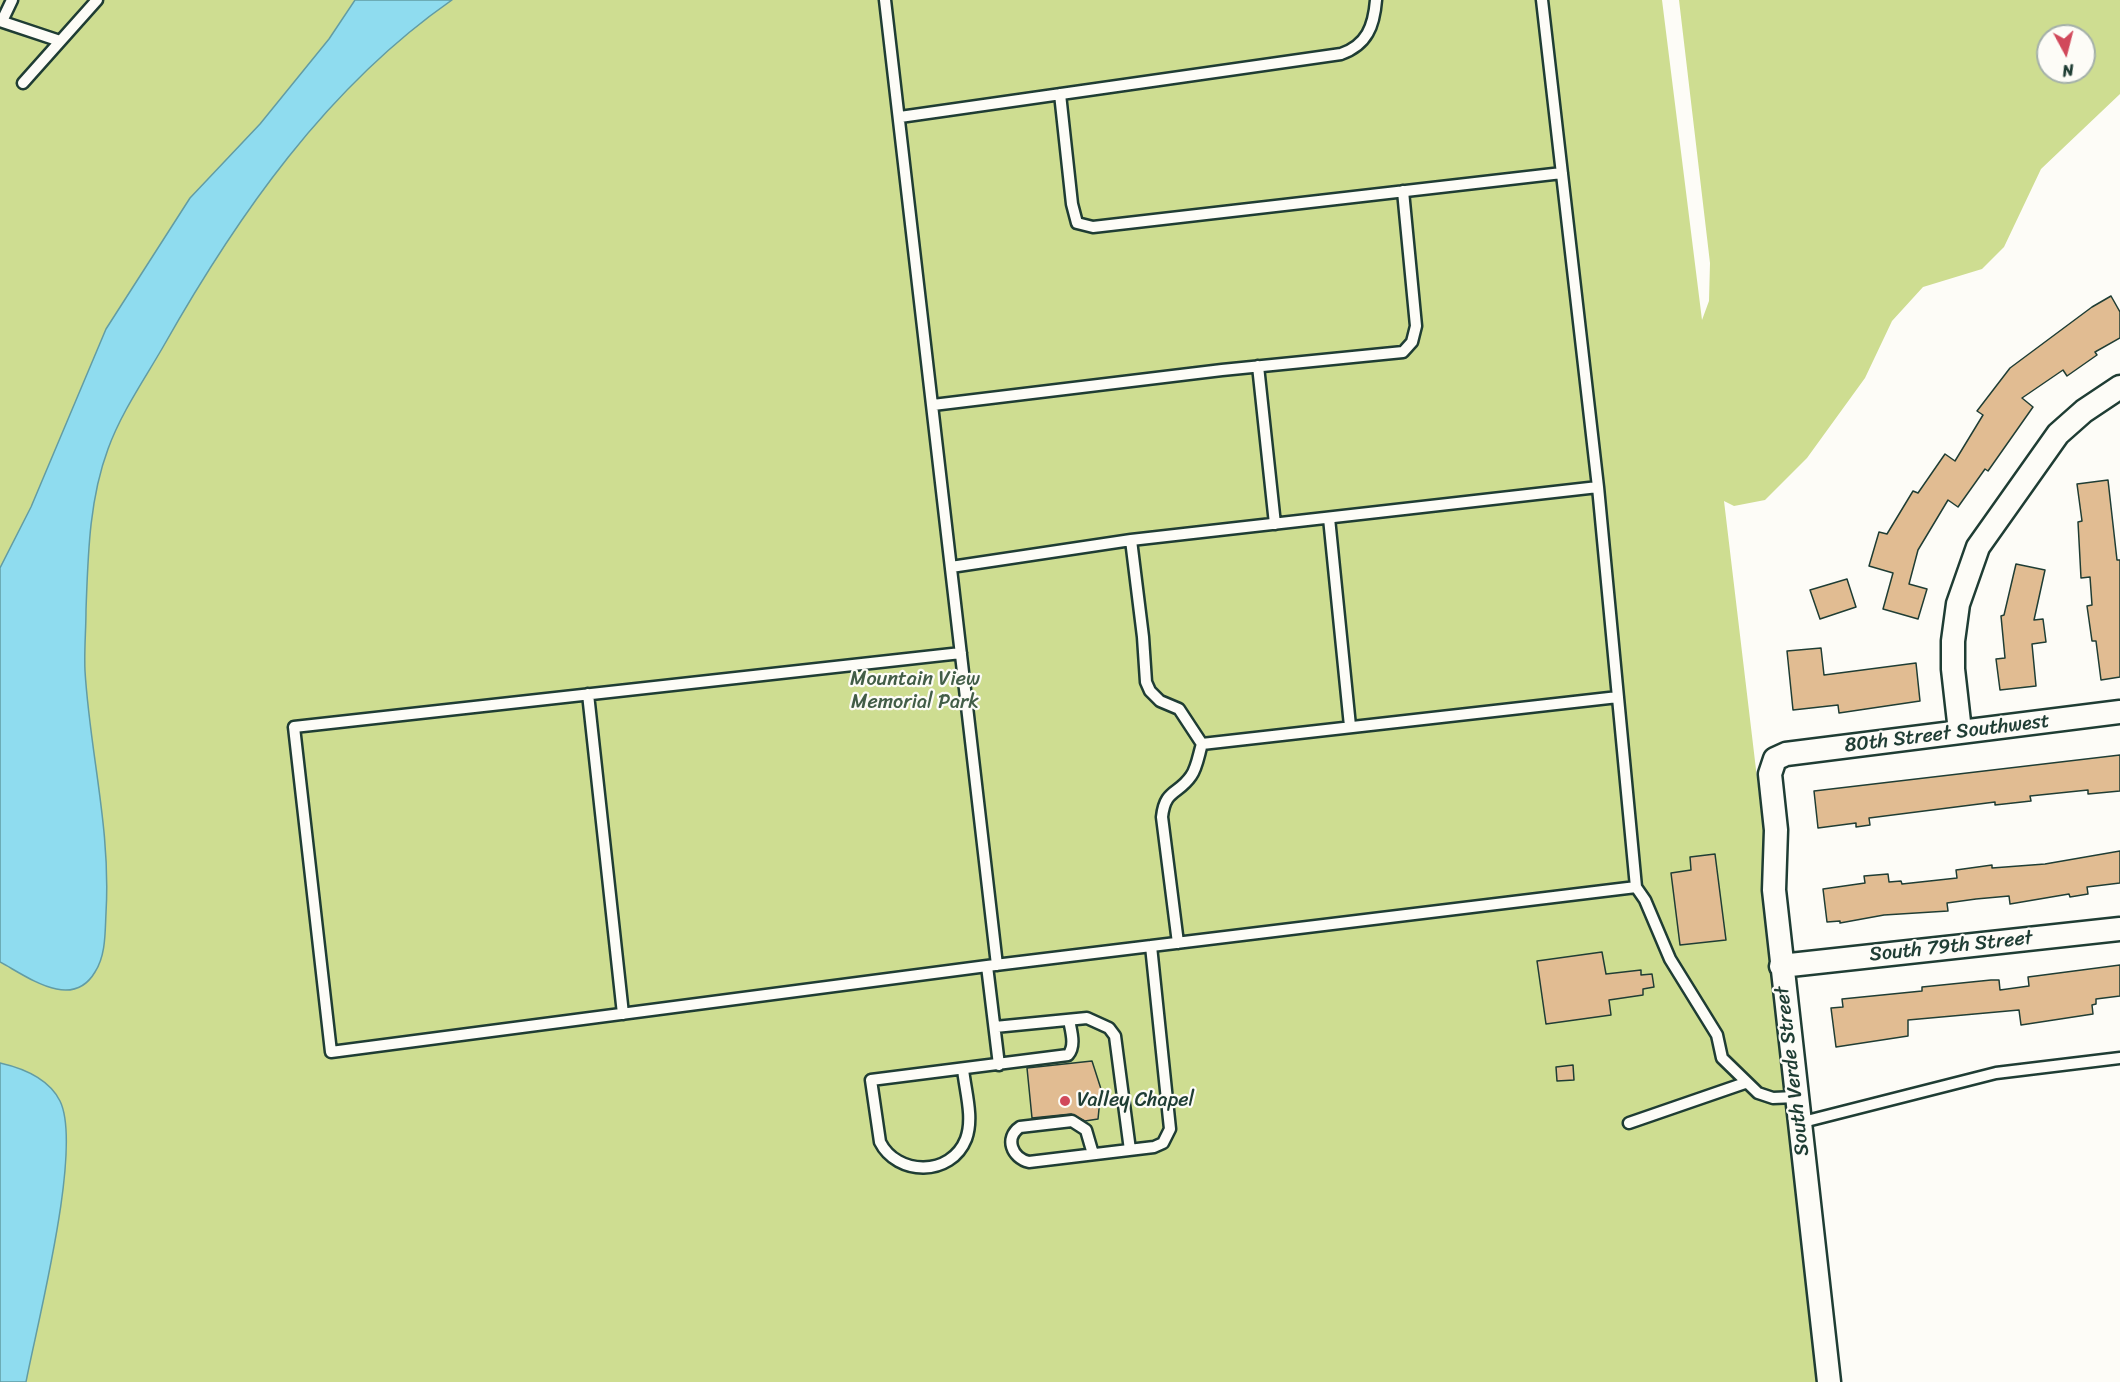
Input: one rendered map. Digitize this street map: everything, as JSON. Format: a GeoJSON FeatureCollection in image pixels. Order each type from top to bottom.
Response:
{"type":"FeatureCollection","features":[{"type":"Feature","properties":{"kind":"street"},"geometry":{"type":"LineString","coordinates":[[1960,731],[1953,669],[1953,641],[1962,589],[1978,547],[2058,434],[2084,411],[2117,397]]}},
{"type":"Feature","properties":{"kind":"street","name":"80th Street Southwest"},"geometry":{"type":"LineString","coordinates":[[1775,759],[1786,754],[2120,712]]}},
{"type":"Feature","properties":{"kind":"street","name":"South Verde Street"},"geometry":{"type":"LineString","coordinates":[[1775,759],[1770,774],[1775,802],[1774,890],[1829,1382]]}},
{"type":"Feature","properties":{"kind":"street","name":"South 79th Street"},"geometry":{"type":"LineString","coordinates":[[1781,966],[2120,928]]}},
{"type":"Feature","properties":{"kind":"lane"},"geometry":{"type":"LineString","coordinates":[[12,0],[1,21],[60,41]]}},
{"type":"Feature","properties":{"kind":"lane"},"geometry":{"type":"LineString","coordinates":[[23,83],[97,0]]}},
{"type":"Feature","properties":{"kind":"lane"},"geometry":{"type":"LineString","coordinates":[[885,0],[961,653],[992,966],[999,1065]]}},
{"type":"Feature","properties":{"kind":"lane"},"geometry":{"type":"LineString","coordinates":[[900,117],[1341,54],[1350,51],[1367,37],[1375,14],[1376,0]]}},
{"type":"Feature","properties":{"kind":"lane"},"geometry":{"type":"LineString","coordinates":[[1542,0],[1598,487],[1636,887],[1670,959],[1717,1035],[1722,1058],[1745,1083],[1758,1093],[1773,1098],[1796,1097]]}},
{"type":"Feature","properties":{"kind":"lane"},"geometry":{"type":"LineString","coordinates":[[1060,94],[1072,204],[1077,223],[1093,227],[1562,173]]}},
{"type":"Feature","properties":{"kind":"lane"},"geometry":{"type":"LineString","coordinates":[[933,405],[1258,366],[1403,352],[1412,342],[1416,326],[1403,191]]}},
{"type":"Feature","properties":{"kind":"lane"},"geometry":{"type":"LineString","coordinates":[[1258,366],[1275,524]]}},
{"type":"Feature","properties":{"kind":"lane"},"geometry":{"type":"LineString","coordinates":[[951,567],[1131,540],[1598,487]]}},
{"type":"Feature","properties":{"kind":"lane"},"geometry":{"type":"LineString","coordinates":[[1329,518],[1350,726]]}},
{"type":"Feature","properties":{"kind":"lane"},"geometry":{"type":"LineString","coordinates":[[1131,540],[1146,682],[1150,691],[1160,701],[1179,710],[1193,727],[1202,744],[1191,776],[1169,794],[1163,804],[1162,818],[1178,943]]}},
{"type":"Feature","properties":{"kind":"lane"},"geometry":{"type":"LineString","coordinates":[[961,653],[294,727],[331,1052],[992,966],[1636,887]]}},
{"type":"Feature","properties":{"kind":"lane"},"geometry":{"type":"LineString","coordinates":[[588,694],[623,1014]]}},
{"type":"Feature","properties":{"kind":"lane"},"geometry":{"type":"LineString","coordinates":[[1202,744],[1618,697]]}},
{"type":"Feature","properties":{"kind":"lane"},"geometry":{"type":"LineString","coordinates":[[1093,1154],[1086,1130],[1072,1121],[1020,1127],[1013,1132],[1011,1139],[1015,1154],[1020,1160],[1029,1162],[1154,1147],[1163,1143],[1170,1129],[1151,946]]}},
{"type":"Feature","properties":{"kind":"lane"},"geometry":{"type":"LineString","coordinates":[[995,1027],[1087,1018],[1109,1028],[1115,1036],[1130,1150]]}},
{"type":"Feature","properties":{"kind":"lane"},"geometry":{"type":"LineString","coordinates":[[963,1069],[969,1128],[960,1149],[946,1161],[930,1167],[908,1166],[898,1162],[880,1142],[871,1080],[1068,1055],[1072,1051],[1069,1020]]}},
{"type":"Feature","properties":{"kind":"lane"},"geometry":{"type":"LineString","coordinates":[[1799,1123],[1996,1073],[2120,1058]]}},
{"type":"Feature","properties":{"kind":"lane"},"geometry":{"type":"LineString","coordinates":[[1629,1123],[1745,1083]]}},
{"type":"Feature","properties":{"kind":"green space","name":"Mountain View Memorial Park"},"geometry":{"type":"Polygon","coordinates":[[[0,0],[1662,0],[1702,320],[1709,301],[1710,263],[1679,0],[2120,0],[2120,94],[2041,169],[2004,247],[1982,269],[1923,287],[1892,321],[1865,378],[1807,458],[1765,500],[1734,506],[1724,501],[1829,1382],[0,1382],[0,0]]]}},
{"type":"Feature","properties":{"kind":"water"},"geometry":{"type":"Polygon","coordinates":[[[355,0],[452,0],[365,72],[325,113],[288,157],[222,250],[192,298],[119,423],[102,468],[93,508],[89,549],[85,663],[106,851],[104,943],[99,965],[85,983],[74,989],[62,990],[49,987],[0,962],[0,568],[31,507],[106,329],[190,198],[260,124],[329,39],[355,0]]]}},
{"type":"Feature","properties":{"kind":"water"},"geometry":{"type":"Polygon","coordinates":[[[0,1063],[26,1071],[49,1086],[60,1101],[66,1124],[66,1157],[56,1237],[26,1382],[0,1382],[0,1063]]]}},
{"type":"Feature","properties":{"kind":"building"},"geometry":{"type":"Polygon","coordinates":[[[2111,296],[2120,312],[2120,338],[2095,352],[2097,355],[2067,376],[2063,370],[2022,398],[2033,407],[1988,471],[1985,469],[1958,507],[1948,500],[1918,550],[1909,584],[1927,589],[1918,619],[1883,609],[1893,573],[1869,566],[1879,532],[1887,534],[1913,491],[1918,493],[1945,454],[1955,461],[1983,415],[1977,411],[2010,368],[2092,307],[2111,296]]]}},
{"type":"Feature","properties":{"kind":"building"},"geometry":{"type":"Polygon","coordinates":[[[2108,480],[2117,560],[2120,560],[2120,677],[2101,680],[2096,641],[2092,641],[2087,606],[2092,605],[2090,577],[2081,578],[2078,522],[2082,521],[2077,484],[2108,480]]]}},
{"type":"Feature","properties":{"kind":"building"},"geometry":{"type":"Polygon","coordinates":[[[2016,564],[2045,570],[2034,620],[2043,619],[2046,642],[2032,644],[2036,686],[2000,690],[1996,659],[2005,658],[2001,616],[2004,615],[2016,564]]]}},
{"type":"Feature","properties":{"kind":"building"},"geometry":{"type":"Polygon","coordinates":[[[1847,579],[1856,607],[1820,619],[1810,590],[1847,579]]]}},
{"type":"Feature","properties":{"kind":"building"},"geometry":{"type":"Polygon","coordinates":[[[1821,648],[1824,675],[1916,663],[1920,701],[1839,713],[1838,705],[1793,710],[1787,651],[1821,648]]]}},
{"type":"Feature","properties":{"kind":"building"},"geometry":{"type":"Polygon","coordinates":[[[2120,755],[2120,791],[2088,794],[2088,790],[2030,796],[2031,801],[1995,805],[1995,802],[1869,818],[1870,825],[1856,827],[1856,823],[1818,828],[1814,791],[2120,755]]]}},
{"type":"Feature","properties":{"kind":"building"},"geometry":{"type":"Polygon","coordinates":[[[2120,851],[2120,883],[2087,887],[2088,894],[2070,897],[2069,894],[2010,904],[2009,896],[1976,899],[1947,903],[1948,911],[1884,915],[1840,923],[1840,921],[1827,922],[1823,889],[1865,883],[1864,876],[1888,874],[1889,882],[1901,881],[1902,884],[1957,878],[1956,870],[1992,865],[1992,868],[2045,864],[2120,851]]]}},
{"type":"Feature","properties":{"kind":"building"},"geometry":{"type":"Polygon","coordinates":[[[1715,854],[1726,940],[1680,945],[1671,873],[1691,870],[1690,857],[1715,854]]]}},
{"type":"Feature","properties":{"kind":"building"},"geometry":{"type":"Polygon","coordinates":[[[1602,952],[1606,974],[1641,970],[1641,975],[1652,974],[1654,987],[1643,989],[1643,995],[1609,1000],[1611,1015],[1546,1024],[1537,961],[1602,952]]]}},
{"type":"Feature","properties":{"kind":"building"},"geometry":{"type":"Polygon","coordinates":[[[2120,965],[2120,996],[2096,999],[2096,1004],[2092,1005],[2093,1014],[2021,1025],[2019,1010],[1908,1020],[1908,1036],[1836,1047],[1831,1008],[1843,1007],[1842,999],[1922,991],[1922,987],[1991,980],[1999,980],[2000,990],[2029,986],[2028,977],[2120,965]]]}},
{"type":"Feature","properties":{"kind":"building","name":"Valley Chapel"},"geometry":{"type":"Polygon","coordinates":[[[1092,1061],[1101,1089],[1098,1119],[1085,1121],[1071,1114],[1032,1118],[1027,1068],[1092,1061]]]}},
{"type":"Feature","properties":{"kind":"building"},"geometry":{"type":"Polygon","coordinates":[[[1573,1065],[1574,1080],[1557,1081],[1556,1067],[1573,1065]]]}},
{"type":"Feature","properties":{"kind":"place","name":"Valley Chapel"},"geometry":{"type":"Point","coordinates":[1065,1101]}}]}
